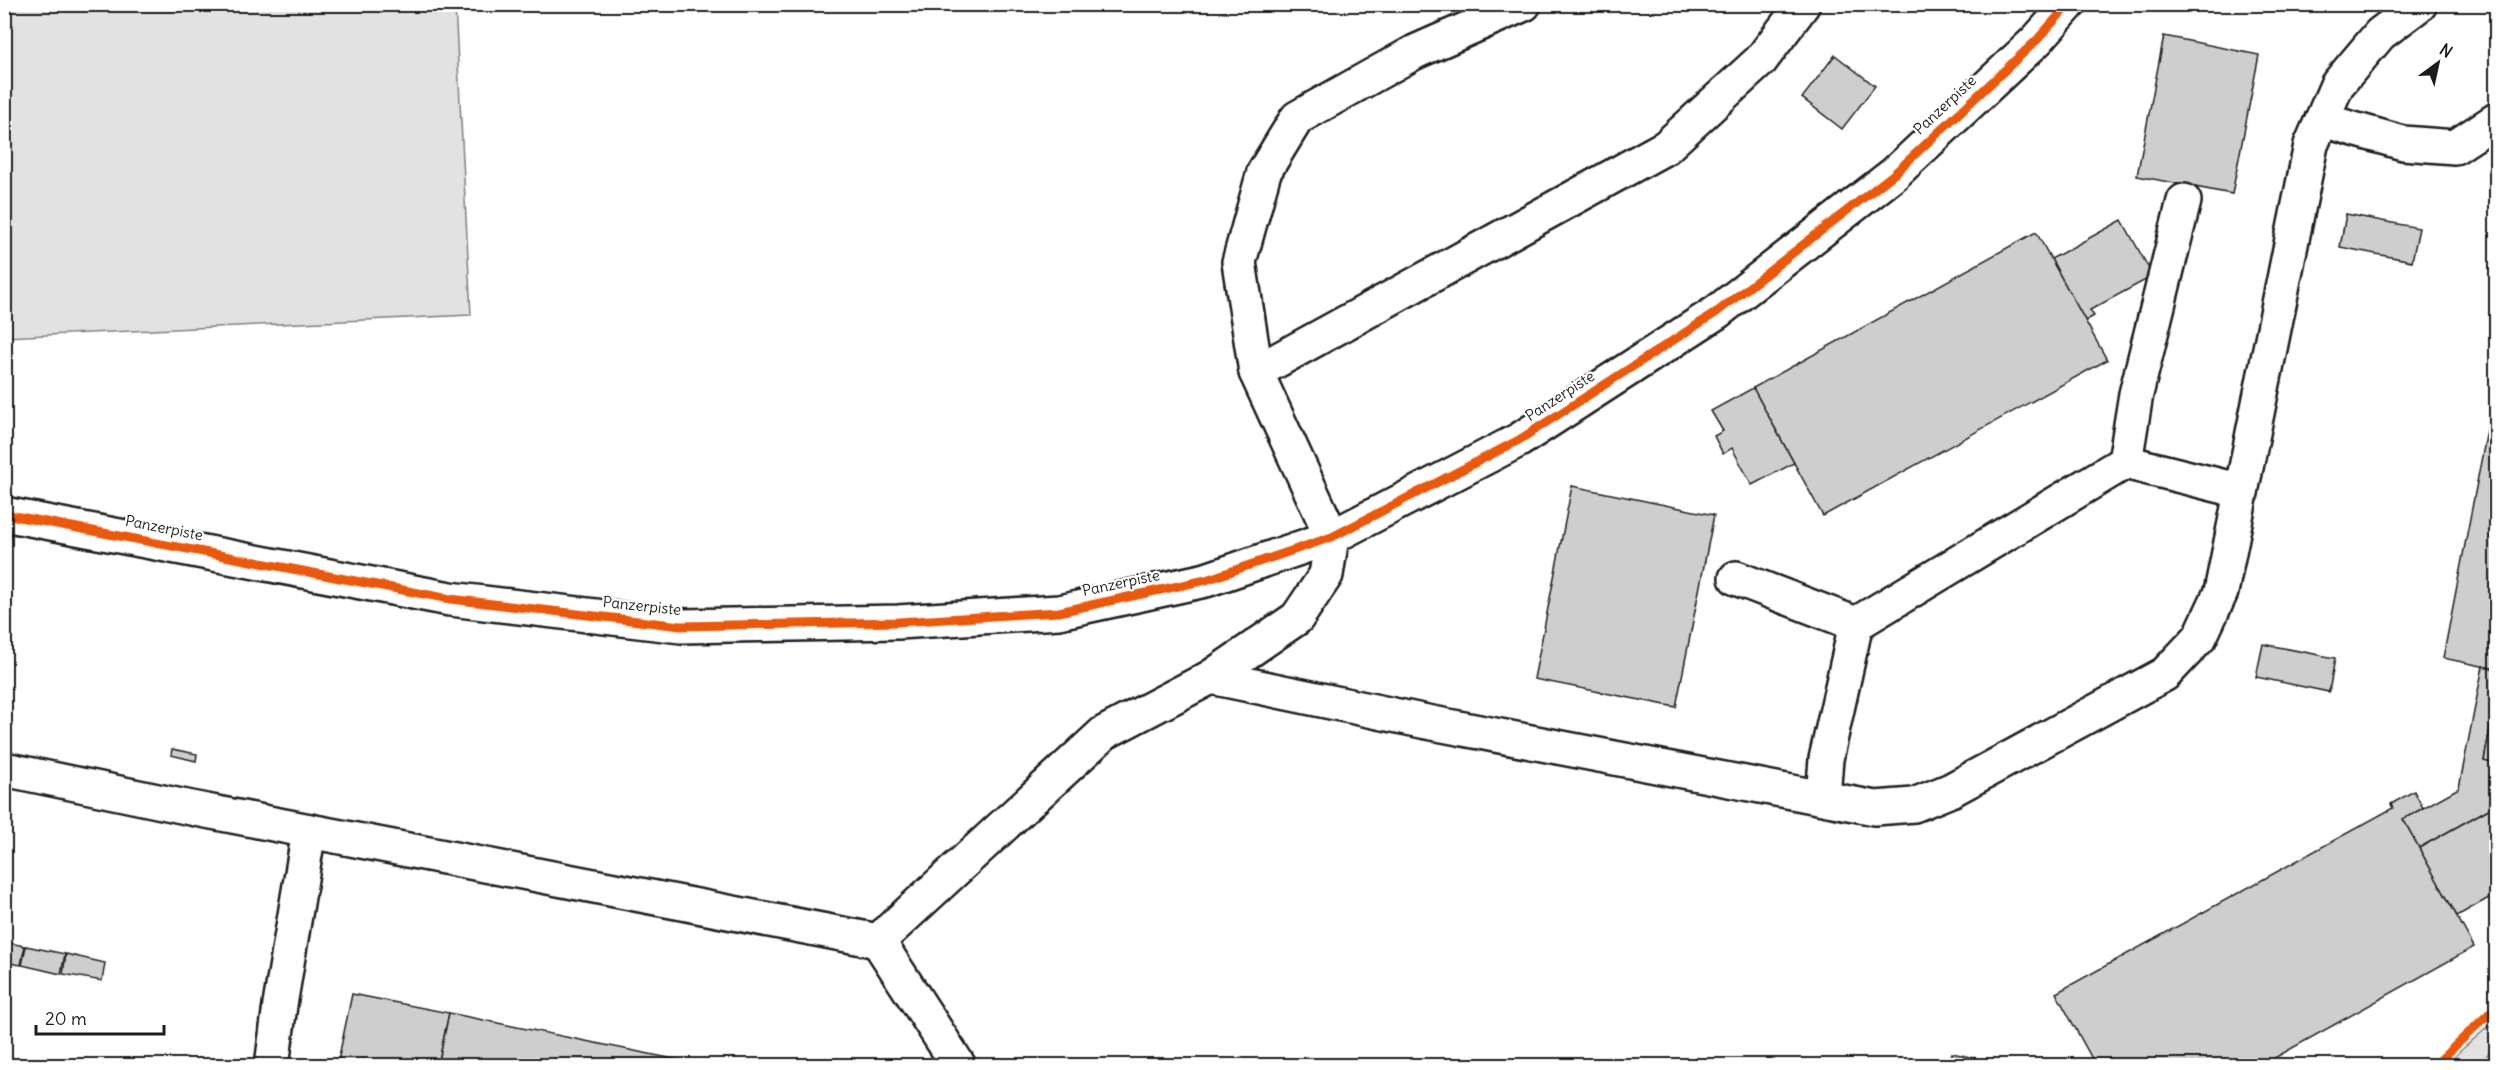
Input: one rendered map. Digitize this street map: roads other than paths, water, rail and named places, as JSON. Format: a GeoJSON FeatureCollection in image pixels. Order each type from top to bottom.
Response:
{"type":"FeatureCollection","features":[{"type":"Feature","properties":{"kind":"street"},"geometry":{"type":"LineString","coordinates":[[878,942],[1104,733],[1211,677],[1297,618],[1326,575],[1332,537],[1256,372],[1239,262],[1264,172],[1297,118],[1415,52],[1524,4]]}},
{"type":"Feature","properties":{"kind":"street"},"geometry":{"type":"LineString","coordinates":[[1256,372],[1666,147],[1761,60],[1803,4]]}},
{"type":"Feature","properties":{"kind":"street","name":"Panzerpiste"},"geometry":{"type":"LineString","coordinates":[[4,514],[450,599],[681,626],[898,622],[1059,612],[1206,580],[1332,537],[1519,440],[1717,312],[1894,174],[2037,40],[2069,4]]}},
{"type":"Feature","properties":{"kind":"street"},"geometry":{"type":"LineString","coordinates":[[1211,677],[1422,721],[1875,808],[1914,805],[1951,790],[2165,674],[2200,637],[2221,592],[2311,146],[2337,85],[2380,34],[2420,4]]}},
{"type":"Feature","properties":{"kind":"street"},"geometry":{"type":"LineString","coordinates":[[2322,120],[2403,143],[2455,147],[2496,120]]}},
{"type":"Feature","properties":{"kind":"street"},"geometry":{"type":"LineString","coordinates":[[2125,462],[2136,394],[2184,201]]}},
{"type":"Feature","properties":{"kind":"street"},"geometry":{"type":"LineString","coordinates":[[1823,797],[1826,759],[1856,624],[2125,462],[2241,491]]}},
{"type":"Feature","properties":{"kind":"street"},"geometry":{"type":"LineString","coordinates":[[1736,578],[1856,624]]}},
{"type":"Feature","properties":{"kind":"street"},"geometry":{"type":"LineString","coordinates":[[4,769],[878,942],[959,1065]]}},
{"type":"Feature","properties":{"kind":"street"},"geometry":{"type":"LineString","coordinates":[[272,1065],[309,831]]}}]}
